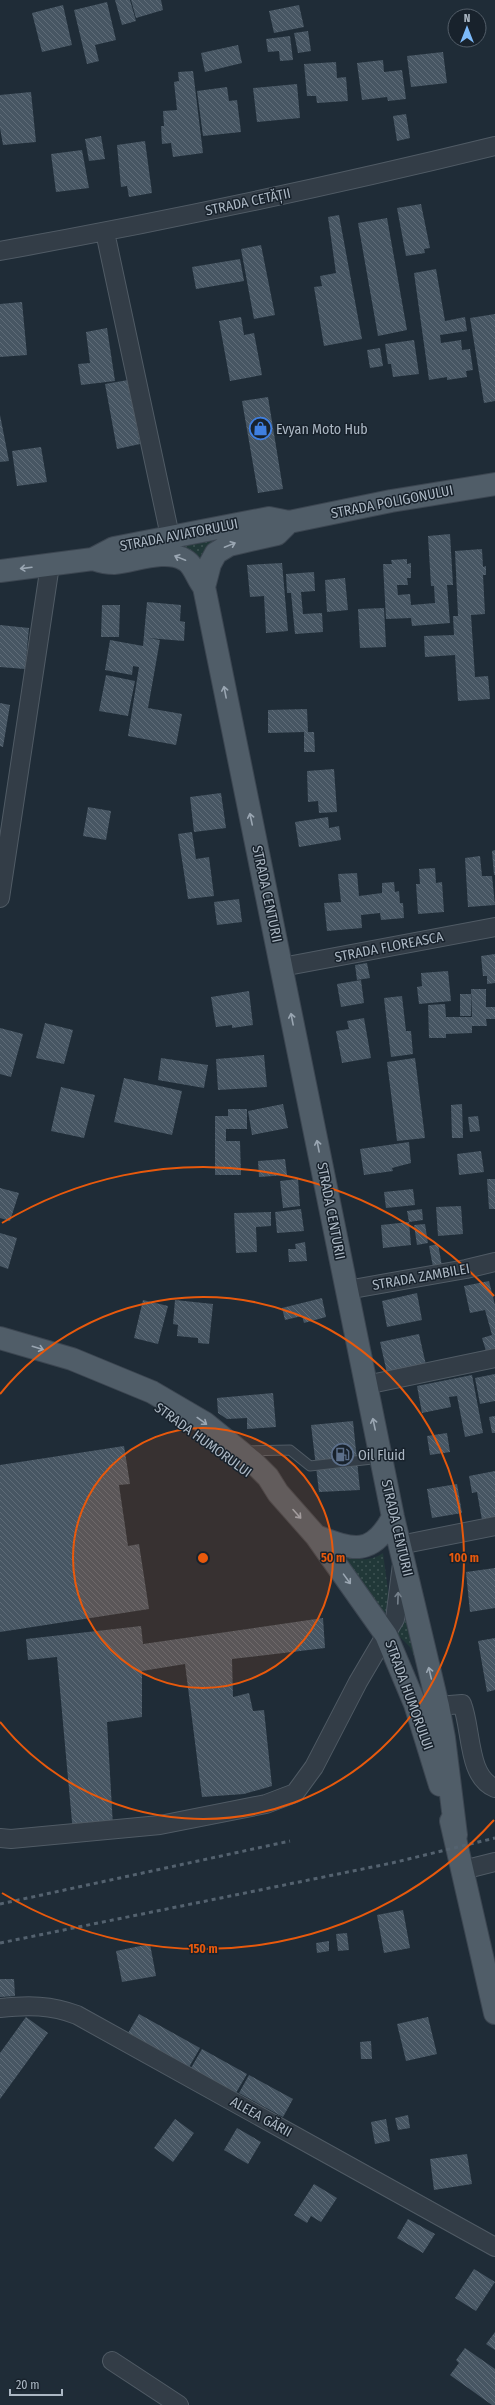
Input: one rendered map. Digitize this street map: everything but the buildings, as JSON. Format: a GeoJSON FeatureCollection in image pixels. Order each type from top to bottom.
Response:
{"type":"FeatureCollection","features":[{"type":"Feature","properties":{"kind":"main road","name":"STRADA POLIGONULUI"},"geometry":{"type":"LineString","coordinates":[[290,522],[391,501],[495,484]]}},
{"type":"Feature","properties":{"kind":"main road","name":"STRADA AVIATORULUI"},"geometry":{"type":"LineString","coordinates":[[0,571],[93,559],[114,548],[269,518],[290,522]]}},
{"type":"Feature","properties":{"kind":"main road","name":"STRADA CENTURII"},"geometry":{"type":"LineString","coordinates":[[290,522],[277,534],[229,545],[216,553],[210,564],[204,587],[393,1517],[438,1706],[444,1738],[456,1835]]}},
{"type":"Feature","properties":{"kind":"main road","name":"STRADA CENTURII"},"geometry":{"type":"LineString","coordinates":[[93,559],[112,563],[174,556],[185,560],[192,567],[196,578],[204,587]]}},
{"type":"Feature","properties":{"kind":"main road","name":"STRADA HUMORULUI"},"geometry":{"type":"LineString","coordinates":[[0,1338],[72,1359],[152,1392],[196,1417],[241,1451],[268,1477],[278,1493],[316,1536],[386,1635],[415,1704],[456,1835]]}},
{"type":"Feature","properties":{"kind":"main road","name":"STRADA HUMORULUI"},"geometry":{"type":"LineString","coordinates":[[131,1384],[146,1400],[278,1493]]}},
{"type":"Feature","properties":{"kind":"main road"},"geometry":{"type":"LineString","coordinates":[[316,1536],[340,1545],[364,1546],[374,1543],[381,1538],[393,1517]]}},
{"type":"Feature","properties":{"kind":"main road"},"geometry":{"type":"LineString","coordinates":[[386,1635],[405,1652],[413,1668],[428,1715],[444,1738]]}},
{"type":"Feature","properties":{"kind":"main road"},"geometry":{"type":"LineString","coordinates":[[456,1835],[495,2013]]}},
{"type":"Feature","properties":{"kind":"street","name":"STRADA CETĂȚII"},"geometry":{"type":"LineString","coordinates":[[0,251],[105,232],[390,172],[495,146]]}},
{"type":"Feature","properties":{"kind":"street"},"geometry":{"type":"LineString","coordinates":[[105,232],[170,536]]}},
{"type":"Feature","properties":{"kind":"street"},"geometry":{"type":"LineString","coordinates":[[0,898],[50,565]]}},
{"type":"Feature","properties":{"kind":"street","name":"STRADA FLOREASCA"},"geometry":{"type":"LineString","coordinates":[[282,967],[495,927]]}},
{"type":"Feature","properties":{"kind":"street","name":"STRADA ZAMBILEI"},"geometry":{"type":"LineString","coordinates":[[347,1290],[446,1273],[495,1262]]}},
{"type":"Feature","properties":{"kind":"street"},"geometry":{"type":"LineString","coordinates":[[366,1385],[495,1358]]}},
{"type":"Feature","properties":{"kind":"street"},"geometry":{"type":"LineString","coordinates":[[0,1838],[11,1839],[160,1825],[266,1804],[295,1793],[314,1767],[358,1682],[395,1619],[398,1606],[401,1552],[495,1526]]}},
{"type":"Feature","properties":{"kind":"street"},"geometry":{"type":"LineString","coordinates":[[438,1706],[462,1704],[476,1769],[483,1781],[495,1788]]}},
{"type":"Feature","properties":{"kind":"street"},"geometry":{"type":"LineString","coordinates":[[463,1870],[495,1862]]}},
{"type":"Feature","properties":{"kind":"street","name":"ALEEA GĂRII"},"geometry":{"type":"LineString","coordinates":[[0,2016],[22,2006]]}},
{"type":"Feature","properties":{"kind":"street","name":"ALEEA GĂRII"},"geometry":{"type":"LineString","coordinates":[[0,2008],[22,2006],[58,2008],[77,2014],[495,2247]]}},
{"type":"Feature","properties":{"kind":"street"},"geometry":{"type":"LineString","coordinates":[[112,2361],[179,2405]]}},
{"type":"Feature","properties":{"kind":"lane"},"geometry":{"type":"LineString","coordinates":[[241,1451],[290,1450],[310,1466],[381,1458]]}},
{"type":"Feature","properties":{"kind":"green space"},"geometry":{"type":"Polygon","coordinates":[[[264,527],[224,537],[215,542],[207,547],[199,564],[190,550],[178,546],[264,527]]]}},
{"type":"Feature","properties":{"kind":"green space"},"geometry":{"type":"Polygon","coordinates":[[[383,1553],[389,1598],[383,1622],[338,1555],[356,1559],[367,1559],[383,1553]]]}},
{"type":"Feature","properties":{"kind":"green space"},"geometry":{"type":"Polygon","coordinates":[[[407,1615],[416,1661],[410,1647],[396,1633],[407,1615]]]}},
{"type":"Feature","properties":{"kind":"railway"},"geometry":{"type":"LineString","coordinates":[[0,1943],[392,1863],[495,1838]]}},
{"type":"Feature","properties":{"kind":"railway"},"geometry":{"type":"LineString","coordinates":[[0,1904],[290,1841]]}},
{"type":"Feature","properties":{"kind":"place","name":"Evyan Moto Hub"},"geometry":{"type":"Point","coordinates":[260,429]}},
{"type":"Feature","properties":{"kind":"place","name":"Oil Fluid"},"geometry":{"type":"Point","coordinates":[343,1455]}}]}
